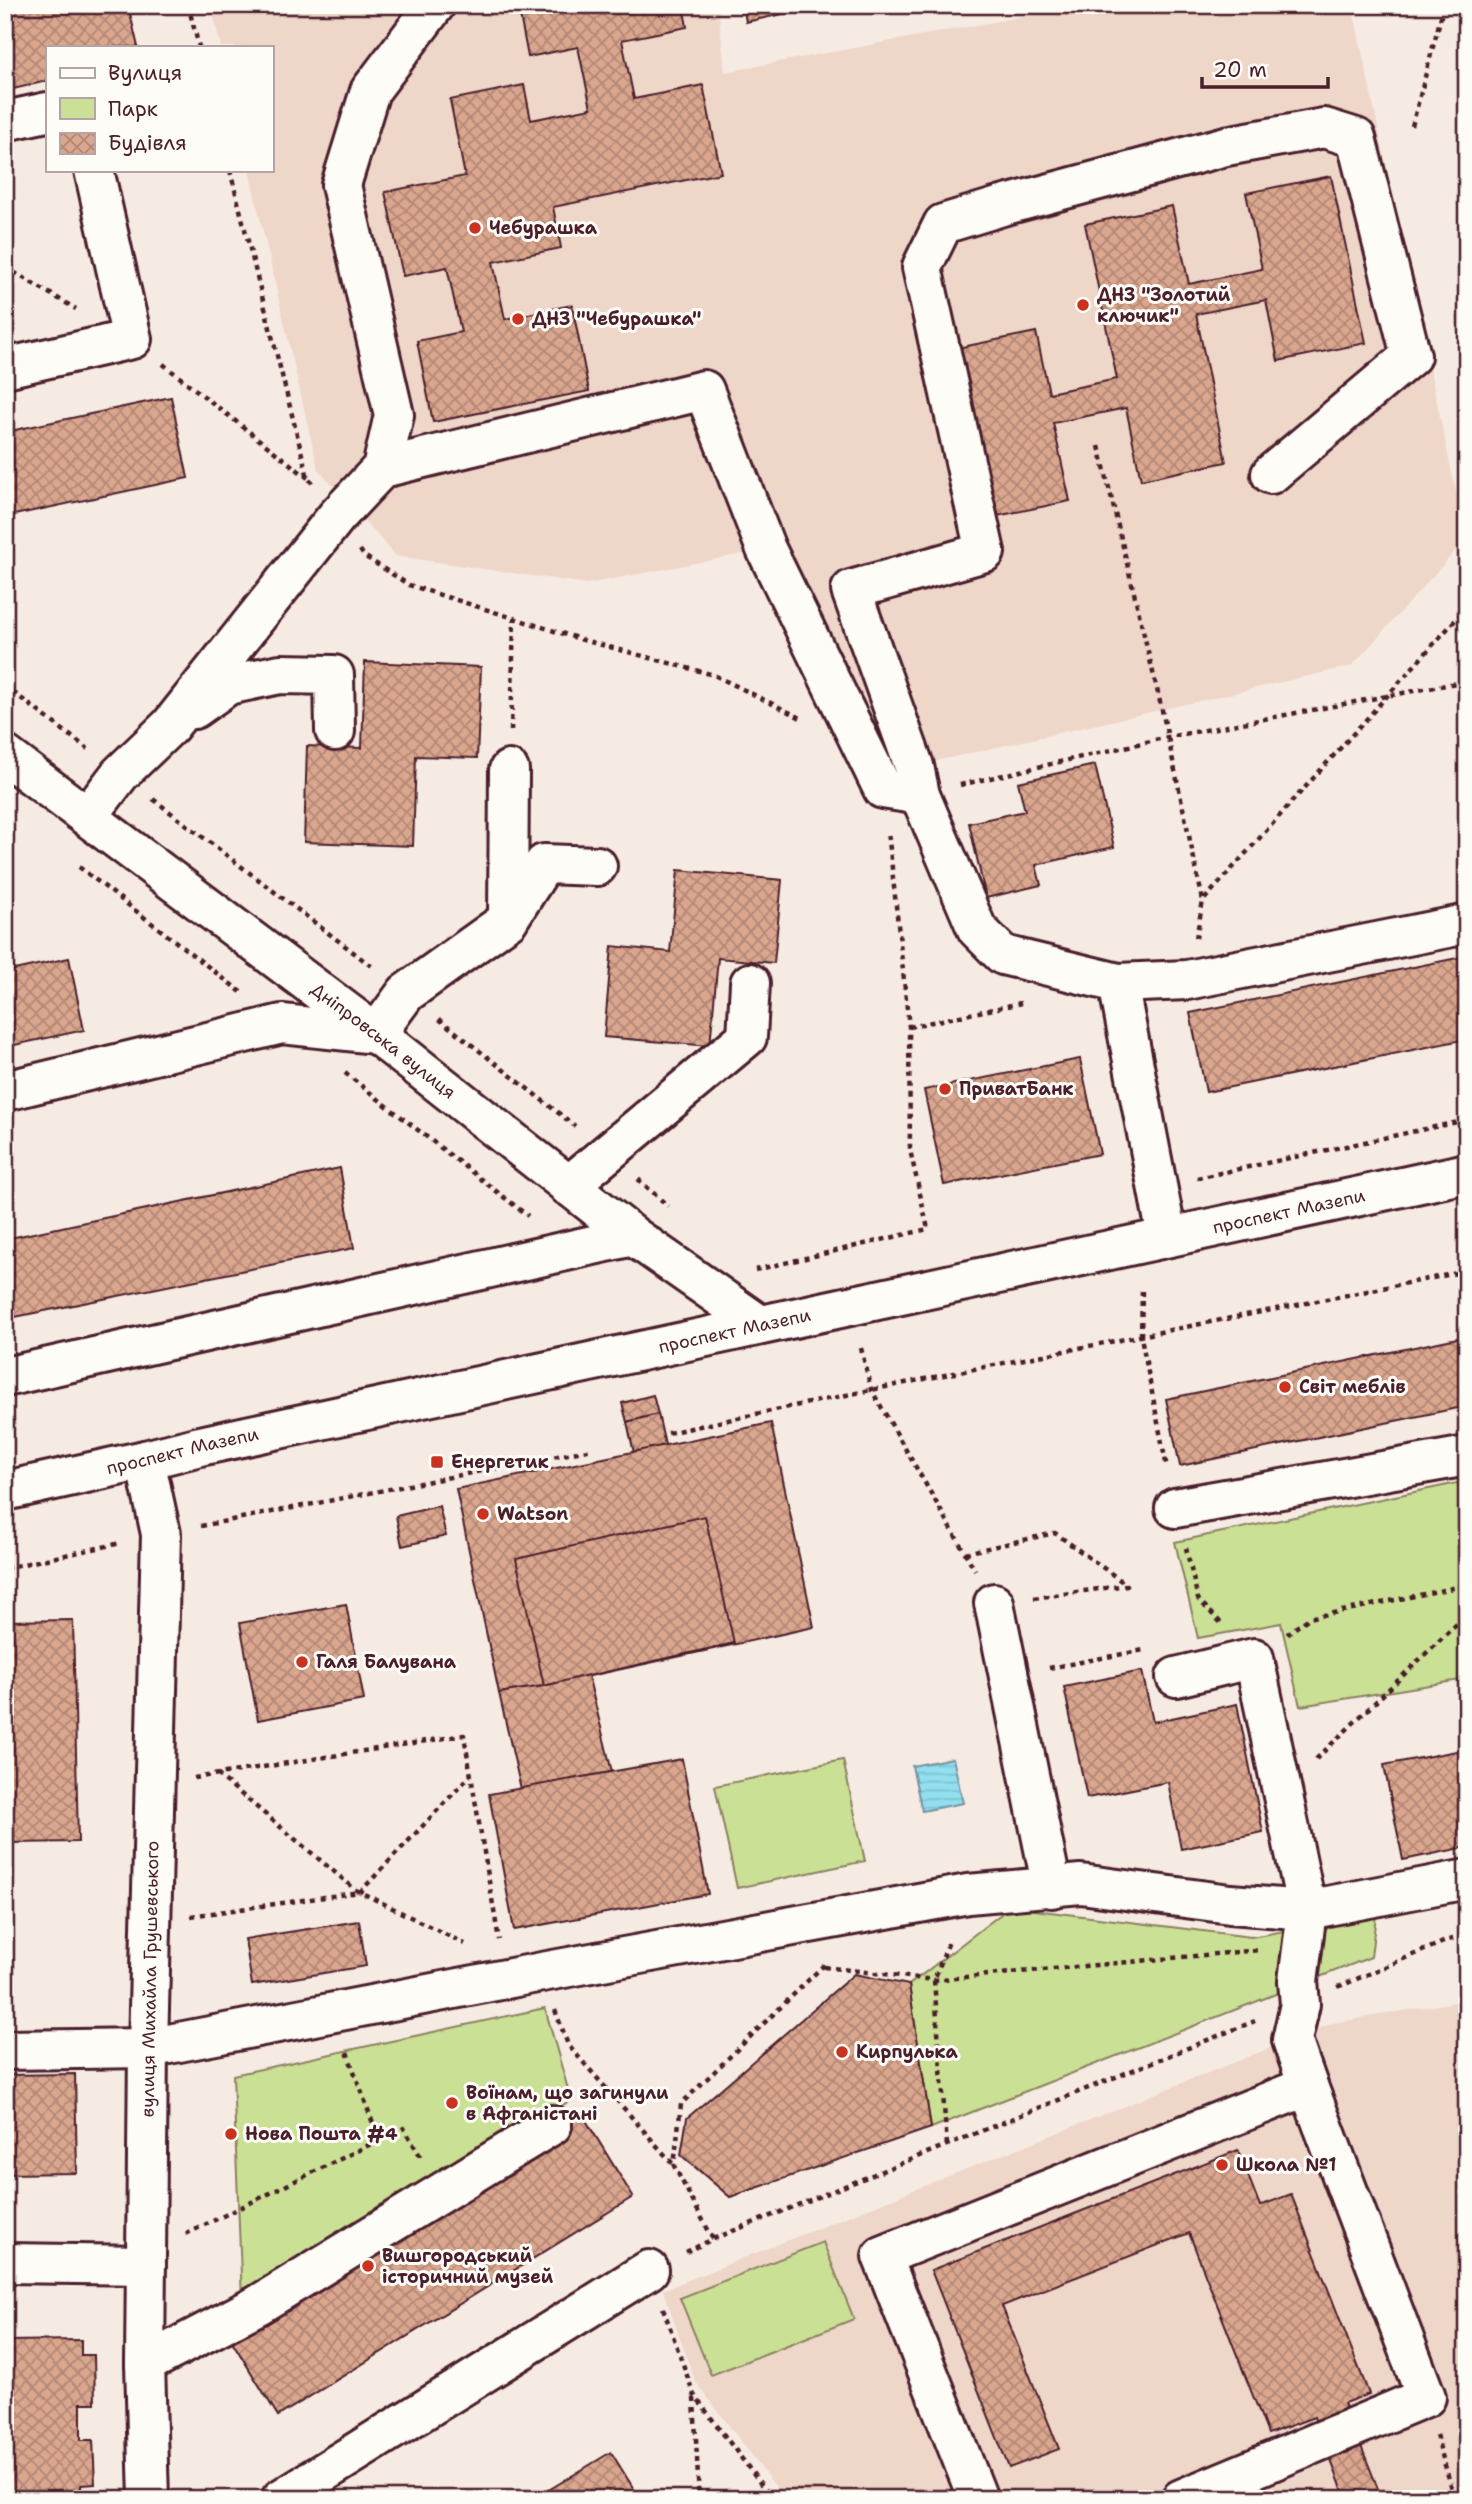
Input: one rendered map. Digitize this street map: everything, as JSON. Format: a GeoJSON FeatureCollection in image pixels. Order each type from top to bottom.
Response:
{"type":"FeatureCollection","features":[{"type":"Feature","properties":{"kind":"street"},"geometry":{"type":"LineString","coordinates":[[88,816],[120,774],[170,726],[337,516],[382,468],[394,415],[341,185],[370,91],[435,5]]}},
{"type":"Feature","properties":{"kind":"street"},"geometry":{"type":"LineString","coordinates":[[5,121],[46,112]]}},
{"type":"Feature","properties":{"kind":"street"},"geometry":{"type":"LineString","coordinates":[[1271,474],[1411,356],[1356,138],[1324,128],[1226,146],[1002,205],[943,224],[922,267],[985,552],[851,590],[914,766],[920,795],[977,929],[1003,955],[1118,983],[1187,980],[1467,924]]}},
{"type":"Feature","properties":{"kind":"street"},"geometry":{"type":"LineString","coordinates":[[5,368],[132,339],[94,172]]}},
{"type":"Feature","properties":{"kind":"street"},"geometry":{"type":"LineString","coordinates":[[382,468],[704,390],[766,550],[883,789],[920,795]]}},
{"type":"Feature","properties":{"kind":"street"},"geometry":{"type":"LineString","coordinates":[[170,726],[228,685],[279,674],[334,675],[335,731]]}},
{"type":"Feature","properties":{"kind":"street","name":"Дніпровська вулиця"},"geometry":{"type":"LineString","coordinates":[[5,755],[376,1034],[633,1236],[761,1325]]}},
{"type":"Feature","properties":{"kind":"street"},"geometry":{"type":"LineString","coordinates":[[508,920],[509,770]]}},
{"type":"Feature","properties":{"kind":"street"},"geometry":{"type":"LineString","coordinates":[[5,1091],[282,1024],[376,1034],[406,993],[508,920],[544,864],[597,866]]}},
{"type":"Feature","properties":{"kind":"street"},"geometry":{"type":"LineString","coordinates":[[568,1186],[747,1037],[750,983]]}},
{"type":"Feature","properties":{"kind":"street"},"geometry":{"type":"LineString","coordinates":[[1118,983],[1167,1237]]}},
{"type":"Feature","properties":{"kind":"street","name":"проспект Мазепи"},"geometry":{"type":"LineString","coordinates":[[5,1491],[145,1461],[200,1446],[1467,1173]]}},
{"type":"Feature","properties":{"kind":"street"},"geometry":{"type":"LineString","coordinates":[[5,1377],[633,1236]]}},
{"type":"Feature","properties":{"kind":"street"},"geometry":{"type":"LineString","coordinates":[[1175,1508],[1467,1456]]}},
{"type":"Feature","properties":{"kind":"street","name":"вулиця Михайла Грушевського"},"geometry":{"type":"LineString","coordinates":[[145,1461],[161,1534],[148,2048],[145,2364],[149,2499]]}},
{"type":"Feature","properties":{"kind":"street"},"geometry":{"type":"LineString","coordinates":[[994,1603],[1052,1888]]}},
{"type":"Feature","properties":{"kind":"street"},"geometry":{"type":"LineString","coordinates":[[1176,1677],[1254,1658],[1282,1791],[1305,1928],[1298,1981],[1300,2004],[1292,2039],[1426,2397],[1181,2499]]}},
{"type":"Feature","properties":{"kind":"street"},"geometry":{"type":"LineString","coordinates":[[5,2050],[148,2048],[517,1972],[968,1894],[1081,1884],[1230,1904],[1305,1928],[1467,1879]]}},
{"type":"Feature","properties":{"kind":"street"},"geometry":{"type":"LineString","coordinates":[[978,2499],[882,2256],[1308,2086]]}},
{"type":"Feature","properties":{"kind":"street"},"geometry":{"type":"LineString","coordinates":[[145,2364],[258,2305],[552,2125]]}},
{"type":"Feature","properties":{"kind":"street"},"geometry":{"type":"LineString","coordinates":[[5,2263],[146,2265]]}},
{"type":"Feature","properties":{"kind":"street"},"geometry":{"type":"LineString","coordinates":[[281,2499],[649,2270]]}},
{"type":"Feature","properties":{"kind":"path"},"geometry":{"type":"LineString","coordinates":[[188,5],[199,46]]}},
{"type":"Feature","properties":{"kind":"path"},"geometry":{"type":"LineString","coordinates":[[1412,126],[1444,5]]}},
{"type":"Feature","properties":{"kind":"path"},"geometry":{"type":"LineString","coordinates":[[231,172],[308,478]]}},
{"type":"Feature","properties":{"kind":"path"},"geometry":{"type":"LineString","coordinates":[[5,267],[58,300],[132,339],[308,478],[364,556],[409,585],[583,640],[714,675],[812,724]]}},
{"type":"Feature","properties":{"kind":"path"},"geometry":{"type":"LineString","coordinates":[[1098,446],[1168,737],[1203,901],[1187,980]]}},
{"type":"Feature","properties":{"kind":"path"},"geometry":{"type":"LineString","coordinates":[[1203,901],[1467,607]]}},
{"type":"Feature","properties":{"kind":"path"},"geometry":{"type":"LineString","coordinates":[[509,770],[514,619]]}},
{"type":"Feature","properties":{"kind":"path"},"geometry":{"type":"LineString","coordinates":[[920,795],[1168,737],[1467,681]]}},
{"type":"Feature","properties":{"kind":"path"},"geometry":{"type":"LineString","coordinates":[[753,1270],[928,1230],[910,1150],[909,1027],[883,789]]}},
{"type":"Feature","properties":{"kind":"path"},"geometry":{"type":"LineString","coordinates":[[909,1027],[1027,1002]]}},
{"type":"Feature","properties":{"kind":"path"},"geometry":{"type":"LineString","coordinates":[[1157,1187],[1467,1121]]}},
{"type":"Feature","properties":{"kind":"path"},"geometry":{"type":"LineString","coordinates":[[668,1433],[871,1389],[1467,1271]]}},
{"type":"Feature","properties":{"kind":"path"},"geometry":{"type":"LineString","coordinates":[[1142,1292],[1140,1337],[1175,1508],[1198,1599]]}},
{"type":"Feature","properties":{"kind":"path"},"geometry":{"type":"LineString","coordinates":[[862,1348],[871,1389],[965,1553],[994,1603],[1127,1585],[1055,1533],[965,1553]]}},
{"type":"Feature","properties":{"kind":"path"},"geometry":{"type":"LineString","coordinates":[[5,1568],[161,1534],[593,1449]]}},
{"type":"Feature","properties":{"kind":"path"},"geometry":{"type":"LineString","coordinates":[[1254,1658],[1309,1618],[1467,1586]]}},
{"type":"Feature","properties":{"kind":"path"},"geometry":{"type":"LineString","coordinates":[[1282,1791],[1467,1614]]}},
{"type":"Feature","properties":{"kind":"path"},"geometry":{"type":"LineString","coordinates":[[1038,1671],[1156,1647],[1176,1677]]}},
{"type":"Feature","properties":{"kind":"path"},"geometry":{"type":"LineString","coordinates":[[155,1785],[464,1735],[470,1775],[517,1972],[568,2045],[674,2166],[713,2239]]}},
{"type":"Feature","properties":{"kind":"path"},"geometry":{"type":"LineString","coordinates":[[217,1774],[360,1892],[517,1972]]}},
{"type":"Feature","properties":{"kind":"path"},"geometry":{"type":"LineString","coordinates":[[151,1922],[360,1892],[470,1775]]}},
{"type":"Feature","properties":{"kind":"path"},"geometry":{"type":"LineString","coordinates":[[947,2145],[934,1980],[968,1894]]}},
{"type":"Feature","properties":{"kind":"path"},"geometry":{"type":"LineString","coordinates":[[674,2166],[681,2104],[824,1967],[833,1918]]}},
{"type":"Feature","properties":{"kind":"path"},"geometry":{"type":"LineString","coordinates":[[824,1967],[934,1980],[1305,1928]]}},
{"type":"Feature","properties":{"kind":"path"},"geometry":{"type":"LineString","coordinates":[[699,2499],[694,2395],[649,2270],[713,2239],[1300,2004],[1448,1940],[1467,1936]]}},
{"type":"Feature","properties":{"kind":"path"},"geometry":{"type":"LineString","coordinates":[[333,2012],[379,2140]]}},
{"type":"Feature","properties":{"kind":"path"},"geometry":{"type":"LineString","coordinates":[[178,2238],[404,2128],[441,2193]]}},
{"type":"Feature","properties":{"kind":"path"},"geometry":{"type":"LineString","coordinates":[[694,2395],[772,2499]]}},
{"type":"Feature","properties":{"kind":"path"},"geometry":{"type":"LineString","coordinates":[[1426,2397],[1455,2499]]}},
{"type":"Feature","properties":{"kind":"shaded area","name":"ДНЗ \"Золотий ключик\""},"geometry":{"type":"Polygon","coordinates":[[[211,5],[718,5],[725,72],[1085,5],[1352,5],[1466,539],[1352,666],[914,766],[866,738],[778,547],[587,584],[396,556],[318,469],[249,172],[273,172],[273,46],[221,46],[211,5]]]}},
{"type":"Feature","properties":{"kind":"shaded area","name":"Школа №1"},"geometry":{"type":"Polygon","coordinates":[[[1467,2000],[1467,2499],[785,2499],[695,2381],[663,2290],[1333,2023],[1467,2000]]]}},
{"type":"Feature","properties":{"kind":"green space"},"geometry":{"type":"Polygon","coordinates":[[[1467,1481],[1467,1679],[1300,1706],[1281,1623],[1198,1638],[1175,1542],[1467,1481]]]}},
{"type":"Feature","properties":{"kind":"green space"},"geometry":{"type":"Polygon","coordinates":[[[843,1760],[865,1861],[737,1888],[715,1786],[843,1760]]]}},
{"type":"Feature","properties":{"kind":"green space"},"geometry":{"type":"Polygon","coordinates":[[[1010,1907],[1251,1937],[1376,1915],[1371,1957],[931,2128],[909,1985],[1010,1907]]]}},
{"type":"Feature","properties":{"kind":"green space"},"geometry":{"type":"Polygon","coordinates":[[[545,2008],[571,2100],[242,2301],[233,2075],[545,2008]]]}},
{"type":"Feature","properties":{"kind":"green space"},"geometry":{"type":"Polygon","coordinates":[[[823,2242],[854,2319],[711,2375],[680,2298],[823,2242]]]}},
{"type":"Feature","properties":{"kind":"water"},"geometry":{"type":"Polygon","coordinates":[[[953,1758],[963,1803],[922,1811],[912,1766],[953,1758]]]}},
{"type":"Feature","properties":{"kind":"building"},"geometry":{"type":"Polygon","coordinates":[[[18,5],[128,5],[138,46],[46,46],[46,81],[5,91],[5,8],[18,5]]]}},
{"type":"Feature","properties":{"kind":"building","name":"Чебурашка"},"geometry":{"type":"Polygon","coordinates":[[[518,5],[683,5],[687,27],[622,40],[634,99],[703,85],[721,173],[553,207],[561,248],[493,262],[505,319],[572,305],[589,391],[433,422],[417,341],[461,332],[447,267],[403,276],[385,192],[465,176],[450,100],[524,85],[531,120],[591,108],[578,47],[528,57],[518,5]]]}},
{"type":"Feature","properties":{"kind":"building"},"geometry":{"type":"Polygon","coordinates":[[[743,5],[824,5],[746,22],[743,5]]]}},
{"type":"Feature","properties":{"kind":"building"},"geometry":{"type":"Polygon","coordinates":[[[1331,176],[1366,343],[1278,361],[1266,300],[1196,314],[1226,462],[1141,480],[1126,408],[1053,423],[1070,501],[987,518],[952,349],[1036,332],[1049,393],[1117,379],[1085,224],[1172,206],[1189,284],[1262,269],[1246,193],[1331,176]]]}},
{"type":"Feature","properties":{"kind":"building"},"geometry":{"type":"Polygon","coordinates":[[[171,397],[188,478],[5,517],[5,432],[171,397]]]}},
{"type":"Feature","properties":{"kind":"building"},"geometry":{"type":"Polygon","coordinates":[[[365,662],[481,667],[477,758],[416,756],[413,846],[304,842],[307,746],[362,748],[365,662]]]}},
{"type":"Feature","properties":{"kind":"building"},"geometry":{"type":"Polygon","coordinates":[[[1095,765],[1114,847],[1036,865],[1041,885],[986,898],[969,823],[1025,811],[1018,782],[1095,765]]]}},
{"type":"Feature","properties":{"kind":"building"},"geometry":{"type":"Polygon","coordinates":[[[678,870],[782,880],[774,963],[718,958],[710,1046],[604,1037],[612,946],[670,952],[678,870]]]}},
{"type":"Feature","properties":{"kind":"building"},"geometry":{"type":"Polygon","coordinates":[[[1467,956],[1467,1039],[1206,1092],[1190,1013],[1467,956]]]}},
{"type":"Feature","properties":{"kind":"building"},"geometry":{"type":"Polygon","coordinates":[[[69,958],[84,1030],[5,1047],[5,972],[69,958]]]}},
{"type":"Feature","properties":{"kind":"building"},"geometry":{"type":"Polygon","coordinates":[[[1080,1059],[1100,1154],[944,1185],[924,1090],[1080,1059]]]}},
{"type":"Feature","properties":{"kind":"building"},"geometry":{"type":"Polygon","coordinates":[[[340,1168],[354,1248],[5,1319],[5,1239],[340,1168]]]}},
{"type":"Feature","properties":{"kind":"building"},"geometry":{"type":"Polygon","coordinates":[[[1467,1336],[1467,1406],[1180,1466],[1166,1399],[1467,1336]]]}},
{"type":"Feature","properties":{"kind":"building"},"geometry":{"type":"Polygon","coordinates":[[[653,1395],[658,1414],[627,1422],[622,1403],[653,1395]]]}},
{"type":"Feature","properties":{"kind":"building"},"geometry":{"type":"Polygon","coordinates":[[[658,1414],[665,1445],[634,1453],[627,1422],[658,1414]]]}},
{"type":"Feature","properties":{"kind":"building"},"geometry":{"type":"Polygon","coordinates":[[[771,1423],[814,1627],[544,1686],[499,1693],[456,1489],[771,1423]]]}},
{"type":"Feature","properties":{"kind":"building"},"geometry":{"type":"Polygon","coordinates":[[[439,1506],[446,1536],[402,1546],[396,1516],[439,1506]]]}},
{"type":"Feature","properties":{"kind":"building"},"geometry":{"type":"Polygon","coordinates":[[[705,1516],[734,1643],[544,1686],[516,1559],[705,1516]]]}},
{"type":"Feature","properties":{"kind":"building","name":"Галя Балувана"},"geometry":{"type":"Polygon","coordinates":[[[346,1604],[364,1700],[258,1720],[240,1623],[346,1604]]]}},
{"type":"Feature","properties":{"kind":"building"},"geometry":{"type":"Polygon","coordinates":[[[73,1620],[78,1842],[9,1843],[5,1621],[73,1620]]]}},
{"type":"Feature","properties":{"kind":"building"},"geometry":{"type":"Polygon","coordinates":[[[1142,1671],[1153,1722],[1237,1704],[1263,1832],[1181,1849],[1168,1782],[1087,1798],[1064,1687],[1142,1671]]]}},
{"type":"Feature","properties":{"kind":"building"},"geometry":{"type":"Polygon","coordinates":[[[588,1675],[612,1772],[521,1789],[499,1693],[588,1675]]]}},
{"type":"Feature","properties":{"kind":"building"},"geometry":{"type":"Polygon","coordinates":[[[1467,1749],[1467,1847],[1403,1860],[1384,1765],[1467,1749]]]}},
{"type":"Feature","properties":{"kind":"building"},"geometry":{"type":"Polygon","coordinates":[[[682,1759],[708,1894],[514,1930],[489,1794],[682,1759]]]}},
{"type":"Feature","properties":{"kind":"building"},"geometry":{"type":"Polygon","coordinates":[[[359,1921],[366,1966],[252,1985],[245,1939],[359,1921]]]}},
{"type":"Feature","properties":{"kind":"building","name":"Кирпулька"},"geometry":{"type":"Polygon","coordinates":[[[854,1974],[909,1985],[931,2128],[730,2197],[681,2155],[687,2118],[854,1974]]]}},
{"type":"Feature","properties":{"kind":"building"},"geometry":{"type":"Polygon","coordinates":[[[75,2074],[77,2173],[5,2174],[5,2075],[75,2074]]]}},
{"type":"Feature","properties":{"kind":"building"},"geometry":{"type":"Polygon","coordinates":[[[582,2114],[633,2197],[278,2416],[227,2333],[582,2114]]]}},
{"type":"Feature","properties":{"kind":"building"},"geometry":{"type":"Polygon","coordinates":[[[1238,2150],[1260,2206],[1291,2194],[1369,2394],[1344,2403],[1382,2499],[1346,2499],[1314,2417],[1268,2434],[1189,2233],[1002,2306],[1059,2449],[1009,2468],[931,2270],[1238,2150]]]}},
{"type":"Feature","properties":{"kind":"building"},"geometry":{"type":"Polygon","coordinates":[[[81,2340],[81,2355],[94,2355],[95,2403],[81,2403],[81,2440],[93,2440],[95,2484],[81,2485],[81,2499],[6,2499],[5,2341],[81,2340]]]}},
{"type":"Feature","properties":{"kind":"building"},"geometry":{"type":"Polygon","coordinates":[[[611,2452],[640,2499],[534,2499],[611,2452]]]}},
{"type":"Feature","properties":{"kind":"place","name":"Чебурашка"},"geometry":{"type":"Point","coordinates":[475,228]}},
{"type":"Feature","properties":{"kind":"place","name":"ДНЗ \"Золотий ключик\""},"geometry":{"type":"Point","coordinates":[1083,305]}},
{"type":"Feature","properties":{"kind":"place","name":"ДНЗ \"Чебурашка\""},"geometry":{"type":"Point","coordinates":[518,319]}},
{"type":"Feature","properties":{"kind":"place","name":"ПриватБанк"},"geometry":{"type":"Point","coordinates":[945,1089]}},
{"type":"Feature","properties":{"kind":"place","name":"Світ меблів"},"geometry":{"type":"Point","coordinates":[1285,1387]}},
{"type":"Feature","properties":{"kind":"place","name":"Енергетик"},"geometry":{"type":"Point","coordinates":[437,1462]}},
{"type":"Feature","properties":{"kind":"place","name":"Watson"},"geometry":{"type":"Point","coordinates":[483,1514]}},
{"type":"Feature","properties":{"kind":"place","name":"Галя Балувана"},"geometry":{"type":"Point","coordinates":[302,1662]}},
{"type":"Feature","properties":{"kind":"place","name":"Кирпулька"},"geometry":{"type":"Point","coordinates":[842,2052]}},
{"type":"Feature","properties":{"kind":"place","name":"Воїнам, що загинули в Афганістані"},"geometry":{"type":"Point","coordinates":[452,2103]}},
{"type":"Feature","properties":{"kind":"place","name":"Нова Пошта #4"},"geometry":{"type":"Point","coordinates":[231,2134]}},
{"type":"Feature","properties":{"kind":"place","name":"Школа №1"},"geometry":{"type":"Point","coordinates":[1222,2165]}},
{"type":"Feature","properties":{"kind":"place","name":"Вишгородський історичний музей"},"geometry":{"type":"Point","coordinates":[368,2266]}}]}
